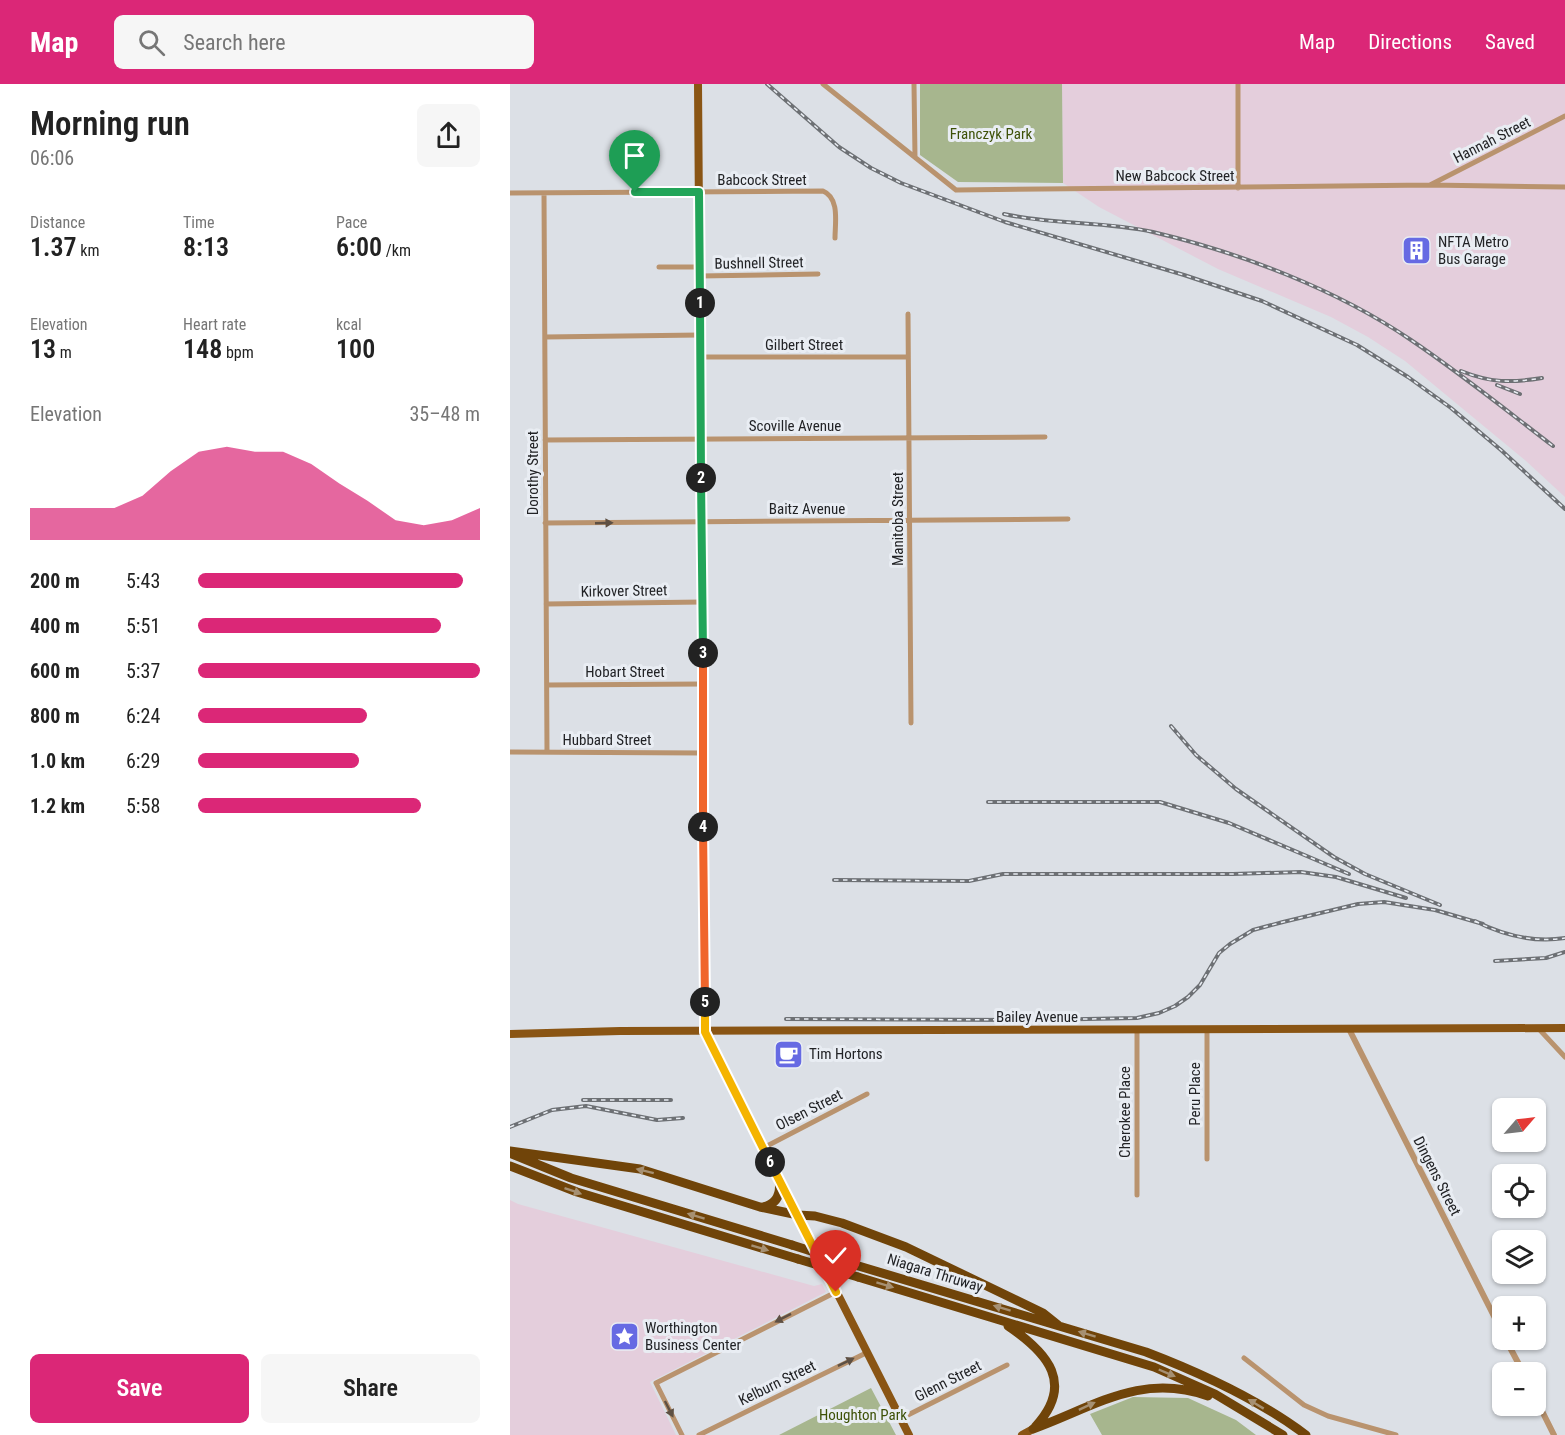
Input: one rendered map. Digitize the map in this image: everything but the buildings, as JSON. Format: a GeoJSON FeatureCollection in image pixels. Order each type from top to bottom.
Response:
{"type":"FeatureCollection","features":[{"type":"Feature","properties":{"kind":"highway","name":"Niagara Thruway"},"geometry":{"type":"LineString","coordinates":[[510,1152],[532,1158],[571,1178],[1146,1352],[1191,1369],[1246,1398],[1306,1435]]}},
{"type":"Feature","properties":{"kind":"highway"},"geometry":{"type":"LineString","coordinates":[[532,1158],[640,1169],[760,1207],[798,1215],[815,1215],[842,1223],[906,1247],[1043,1313],[1058,1325]]}},
{"type":"Feature","properties":{"kind":"highway","name":"Niagara Thruway"},"geometry":{"type":"LineString","coordinates":[[514,1168],[577,1192],[1154,1367],[1238,1406],[1283,1435]]}},
{"type":"Feature","properties":{"kind":"highway"},"geometry":{"type":"LineString","coordinates":[[760,1207],[774,1203],[779,1195],[779,1180]]}},
{"type":"Feature","properties":{"kind":"highway"},"geometry":{"type":"LineString","coordinates":[[1000,1320],[1039,1349],[1052,1375],[1055,1387],[1052,1406],[1033,1429]]}},
{"type":"Feature","properties":{"kind":"highway"},"geometry":{"type":"LineString","coordinates":[[1033,1429],[1107,1397],[1150,1388],[1202,1394],[1238,1406]]}},
{"type":"Feature","properties":{"kind":"main road"},"geometry":{"type":"LineString","coordinates":[[698,84],[703,684],[702,873],[705,1032],[909,1435]]}},
{"type":"Feature","properties":{"kind":"main road","name":"Bailey Avenue"},"geometry":{"type":"LineString","coordinates":[[510,1034],[1565,1028]]}},
{"type":"Feature","properties":{"kind":"main road"},"geometry":{"type":"LineString","coordinates":[[1022,1435],[1033,1429]]}},
{"type":"Feature","properties":{"kind":"street","name":"New Babcock Street"},"geometry":{"type":"LineString","coordinates":[[823,84],[956,190],[1430,185],[1565,187]]}},
{"type":"Feature","properties":{"kind":"street"},"geometry":{"type":"LineString","coordinates":[[914,84],[915,157]]}},
{"type":"Feature","properties":{"kind":"street"},"geometry":{"type":"LineString","coordinates":[[1238,84],[1238,188]]}},
{"type":"Feature","properties":{"kind":"street","name":"Hannah Street"},"geometry":{"type":"LineString","coordinates":[[1430,185],[1565,116]]}},
{"type":"Feature","properties":{"kind":"street","name":"Babcock Street"},"geometry":{"type":"LineString","coordinates":[[510,193],[823,191],[834,201],[835,238]]}},
{"type":"Feature","properties":{"kind":"street","name":"Dorothy Street"},"geometry":{"type":"LineString","coordinates":[[544,193],[547,752]]}},
{"type":"Feature","properties":{"kind":"street","name":"Bushnell Street"},"geometry":{"type":"LineString","coordinates":[[658,267],[699,271],[818,274]]}},
{"type":"Feature","properties":{"kind":"street","name":"Manitoba Street"},"geometry":{"type":"LineString","coordinates":[[908,314],[911,723]]}},
{"type":"Feature","properties":{"kind":"street"},"geometry":{"type":"LineString","coordinates":[[545,337],[700,335]]}},
{"type":"Feature","properties":{"kind":"street","name":"Gilbert Street"},"geometry":{"type":"LineString","coordinates":[[700,357],[908,357]]}},
{"type":"Feature","properties":{"kind":"street","name":"Scoville Avenue"},"geometry":{"type":"LineString","coordinates":[[545,440],[1045,437]]}},
{"type":"Feature","properties":{"kind":"street","name":"Baitz Avenue"},"geometry":{"type":"LineString","coordinates":[[545,523],[1068,519]]}},
{"type":"Feature","properties":{"kind":"street","name":"Kirkover Street"},"geometry":{"type":"LineString","coordinates":[[546,604],[702,602]]}},
{"type":"Feature","properties":{"kind":"street","name":"Hobart Street"},"geometry":{"type":"LineString","coordinates":[[547,685],[703,684]]}},
{"type":"Feature","properties":{"kind":"street","name":"Hubbard Street"},"geometry":{"type":"LineString","coordinates":[[510,753],[703,753]]}},
{"type":"Feature","properties":{"kind":"street"},"geometry":{"type":"LineString","coordinates":[[1538,1028],[1565,1057]]}},
{"type":"Feature","properties":{"kind":"street","name":"Peru Place"},"geometry":{"type":"LineString","coordinates":[[1207,1029],[1207,1159]]}},
{"type":"Feature","properties":{"kind":"street","name":"Dingens Street"},"geometry":{"type":"LineString","coordinates":[[1349,1029],[1492,1312]]}},
{"type":"Feature","properties":{"kind":"street","name":"Cherokee Place"},"geometry":{"type":"LineString","coordinates":[[1137,1030],[1137,1195]]}},
{"type":"Feature","properties":{"kind":"street","name":"Olsen Street"},"geometry":{"type":"LineString","coordinates":[[763,1148],[867,1094]]}},
{"type":"Feature","properties":{"kind":"street"},"geometry":{"type":"LineString","coordinates":[[682,1435],[656,1383],[836,1292]]}},
{"type":"Feature","properties":{"kind":"street","name":"Kelburn Street"},"geometry":{"type":"LineString","coordinates":[[699,1435],[866,1353]]}},
{"type":"Feature","properties":{"kind":"street"},"geometry":{"type":"LineString","coordinates":[[1244,1358],[1304,1405],[1328,1416],[1396,1435]]}},
{"type":"Feature","properties":{"kind":"street","name":"Glenn Street"},"geometry":{"type":"LineString","coordinates":[[900,1419],[1007,1365]]}},
{"type":"Feature","properties":{"kind":"street"},"geometry":{"type":"LineString","coordinates":[[1544,1416],[1554,1435]]}},
{"type":"Feature","properties":{"kind":"shaded area"},"geometry":{"type":"Polygon","coordinates":[[[1062,84],[1565,84],[1565,497],[1526,461],[1405,361],[1368,337],[1331,317],[1218,269],[1099,207],[1063,183],[1062,84]]]}},
{"type":"Feature","properties":{"kind":"shaded area","name":"Worthington Business Center"},"geometry":{"type":"Polygon","coordinates":[[[510,1200],[814,1286],[822,1284],[826,1292],[650,1382],[676,1435],[510,1435],[510,1200]]]}},
{"type":"Feature","properties":{"kind":"green space","name":"Franczyk Park"},"geometry":{"type":"Polygon","coordinates":[[[920,84],[1062,84],[1063,183],[958,182],[920,155],[920,84]]]}},
{"type":"Feature","properties":{"kind":"green space","name":"Houghton Park"},"geometry":{"type":"Polygon","coordinates":[[[871,1388],[896,1435],[779,1435],[871,1388]]]}},
{"type":"Feature","properties":{"kind":"green space"},"geometry":{"type":"Polygon","coordinates":[[[1133,1397],[1188,1398],[1236,1420],[1256,1435],[1102,1435],[1090,1414],[1133,1397]]]}},
{"type":"Feature","properties":{"kind":"railway"},"geometry":{"type":"LineString","coordinates":[[767,84],[839,147],[871,168],[901,183],[1005,222],[1184,275],[1262,301],[1357,345],[1408,377],[1451,408],[1565,509]]}},
{"type":"Feature","properties":{"kind":"railway"},"geometry":{"type":"LineString","coordinates":[[1004,214],[1153,232],[1220,251],[1287,275],[1351,305],[1411,340],[1553,446]]}},
{"type":"Feature","properties":{"kind":"railway"},"geometry":{"type":"LineString","coordinates":[[1461,371],[1501,381],[1542,378]]}},
{"type":"Feature","properties":{"kind":"railway"},"geometry":{"type":"LineString","coordinates":[[1497,385],[1520,394]]}},
{"type":"Feature","properties":{"kind":"railway"},"geometry":{"type":"LineString","coordinates":[[1171,726],[1196,755],[1236,789],[1334,857],[1365,874],[1440,905]]}},
{"type":"Feature","properties":{"kind":"railway"},"geometry":{"type":"LineString","coordinates":[[988,802],[1160,802],[1229,823],[1349,874]]}},
{"type":"Feature","properties":{"kind":"railway"},"geometry":{"type":"LineString","coordinates":[[834,880],[969,881],[1003,874],[1301,872],[1336,877],[1406,898]]}},
{"type":"Feature","properties":{"kind":"railway"},"geometry":{"type":"LineString","coordinates":[[786,1019],[1137,1018],[1159,1013],[1188,997],[1200,985],[1219,953],[1253,930],[1358,904],[1384,902],[1435,910],[1483,924]]}},
{"type":"Feature","properties":{"kind":"railway"},"geometry":{"type":"LineString","coordinates":[[1475,921],[1519,937],[1565,938]]}},
{"type":"Feature","properties":{"kind":"railway"},"geometry":{"type":"LineString","coordinates":[[1495,961],[1546,958],[1565,952]]}},
{"type":"Feature","properties":{"kind":"railway"},"geometry":{"type":"LineString","coordinates":[[583,1100],[671,1100]]}},
{"type":"Feature","properties":{"kind":"railway"},"geometry":{"type":"LineString","coordinates":[[510,1127],[552,1110],[586,1106],[657,1120],[683,1118]]}},
{"type":"Feature","properties":{"kind":"place","name":"NFTA Metro Bus Garage"},"geometry":{"type":"Point","coordinates":[1417,251]}},
{"type":"Feature","properties":{"kind":"place","name":"Tim Hortons"},"geometry":{"type":"Point","coordinates":[788,1054]}},
{"type":"Feature","properties":{"kind":"place","name":"Worthington Business Center"},"geometry":{"type":"Point","coordinates":[624,1337]}},
{"type":"Feature","properties":{"kind":"route"},"geometry":{"type":"LineString","coordinates":[[635,192],[699,192],[702,873],[705,1032],[836,1292]]}}]}
